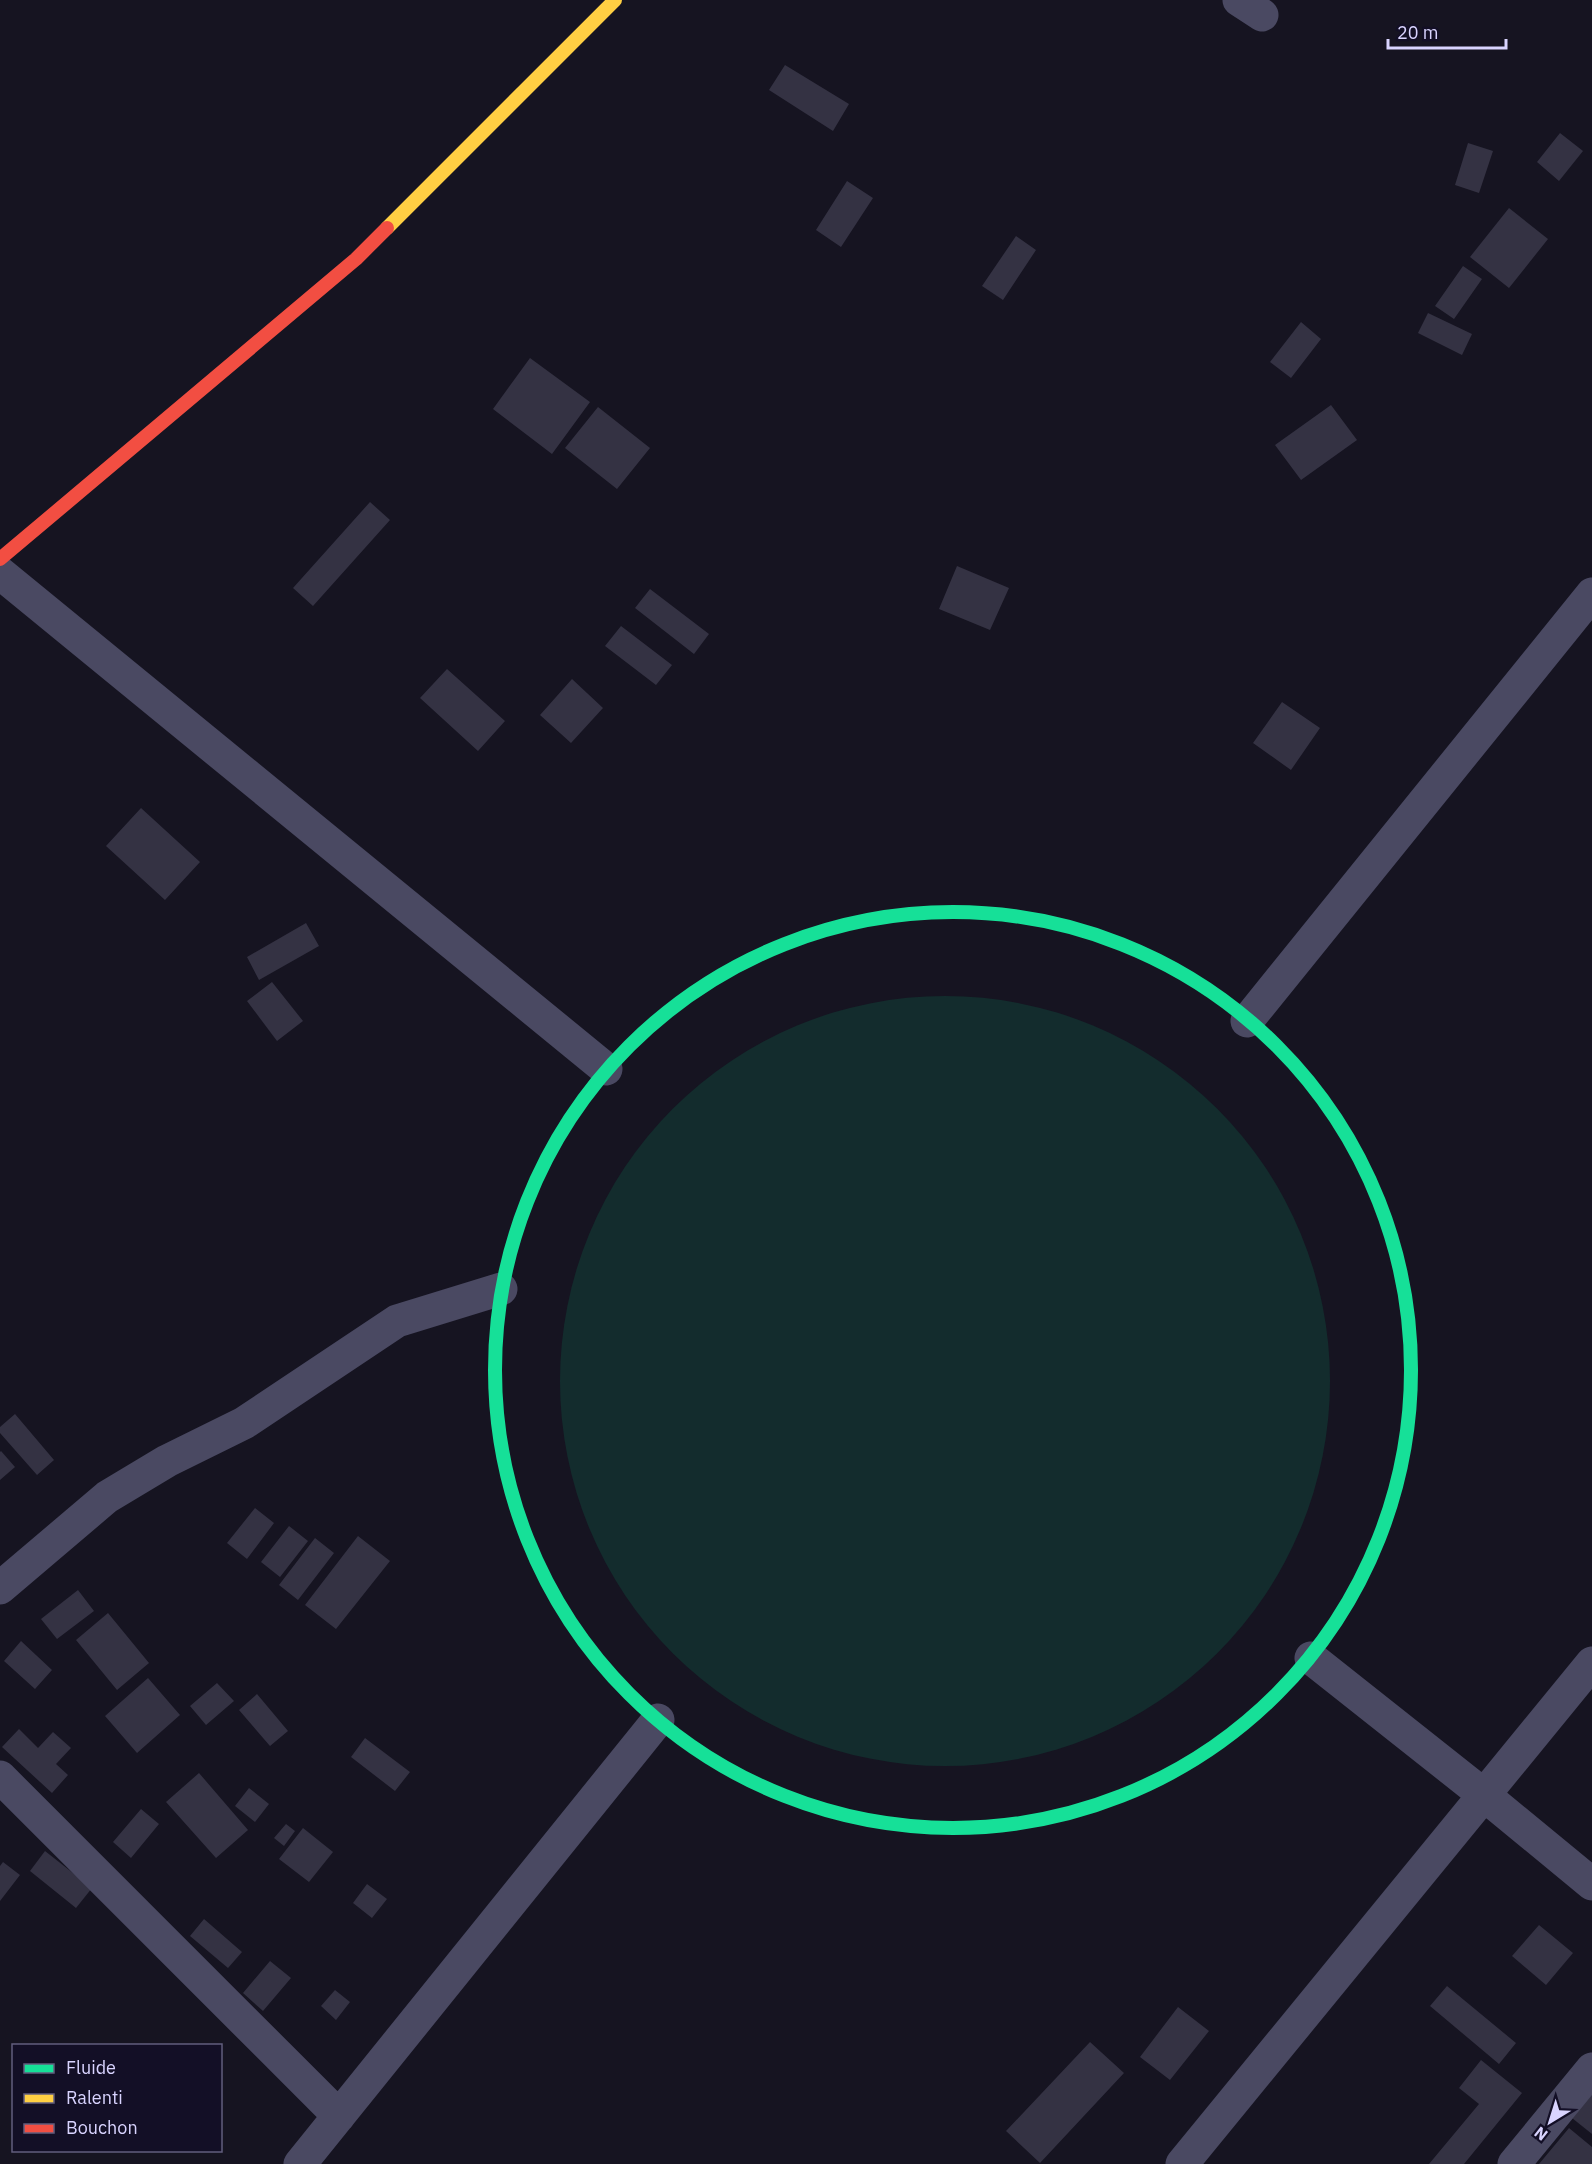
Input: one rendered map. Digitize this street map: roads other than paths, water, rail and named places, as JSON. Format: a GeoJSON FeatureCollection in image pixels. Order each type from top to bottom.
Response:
{"type":"FeatureCollection","features":[{"type":"Feature","properties":{"kind":"street"},"geometry":{"type":"LineString","coordinates":[[0,560],[356,259],[615,0]]}},
{"type":"Feature","properties":{"kind":"street"},"geometry":{"type":"LineString","coordinates":[[0,573],[606,1069]]}},
{"type":"Feature","properties":{"kind":"street"},"geometry":{"type":"LineString","coordinates":[[1247,1021],[1592,594]]}},
{"type":"Feature","properties":{"kind":"street"},"geometry":{"type":"LineString","coordinates":[[952,913],[1005,916],[1058,926],[1109,941],[1158,962],[1205,989],[1247,1021],[1287,1059],[1322,1101],[1352,1147],[1376,1196],[1394,1248],[1406,1300],[1411,1355],[1410,1409],[1403,1463],[1389,1516],[1369,1566],[1343,1614],[1311,1658],[1277,1697],[1237,1732],[1195,1761],[1149,1786],[1100,1805],[1050,1818],[998,1826],[946,1828],[894,1824],[843,1815],[793,1799],[745,1778],[700,1751],[658,1720],[619,1683],[585,1642],[556,1597],[532,1549],[517,1509],[501,1448],[495,1395],[495,1341],[501,1288],[513,1237],[531,1187],[555,1139],[584,1095],[606,1069],[657,1018],[700,986],[746,960],[796,939],[846,924],[899,915],[952,913]]}},
{"type":"Feature","properties":{"kind":"street"},"geometry":{"type":"LineString","coordinates":[[0,1588],[107,1497],[167,1461],[244,1423],[397,1321],[501,1288]]}},
{"type":"Feature","properties":{"kind":"street"},"geometry":{"type":"LineString","coordinates":[[1311,1658],[1592,1884]]}},
{"type":"Feature","properties":{"kind":"street"},"geometry":{"type":"LineString","coordinates":[[1182,2164],[1592,1663]]}},
{"type":"Feature","properties":{"kind":"street"},"geometry":{"type":"LineString","coordinates":[[300,2164],[658,1720]]}},
{"type":"Feature","properties":{"kind":"street"},"geometry":{"type":"LineString","coordinates":[[0,1777],[339,2116]]}},
{"type":"Feature","properties":{"kind":"street"},"geometry":{"type":"LineString","coordinates":[[1514,2164],[1592,2069]]}}]}
